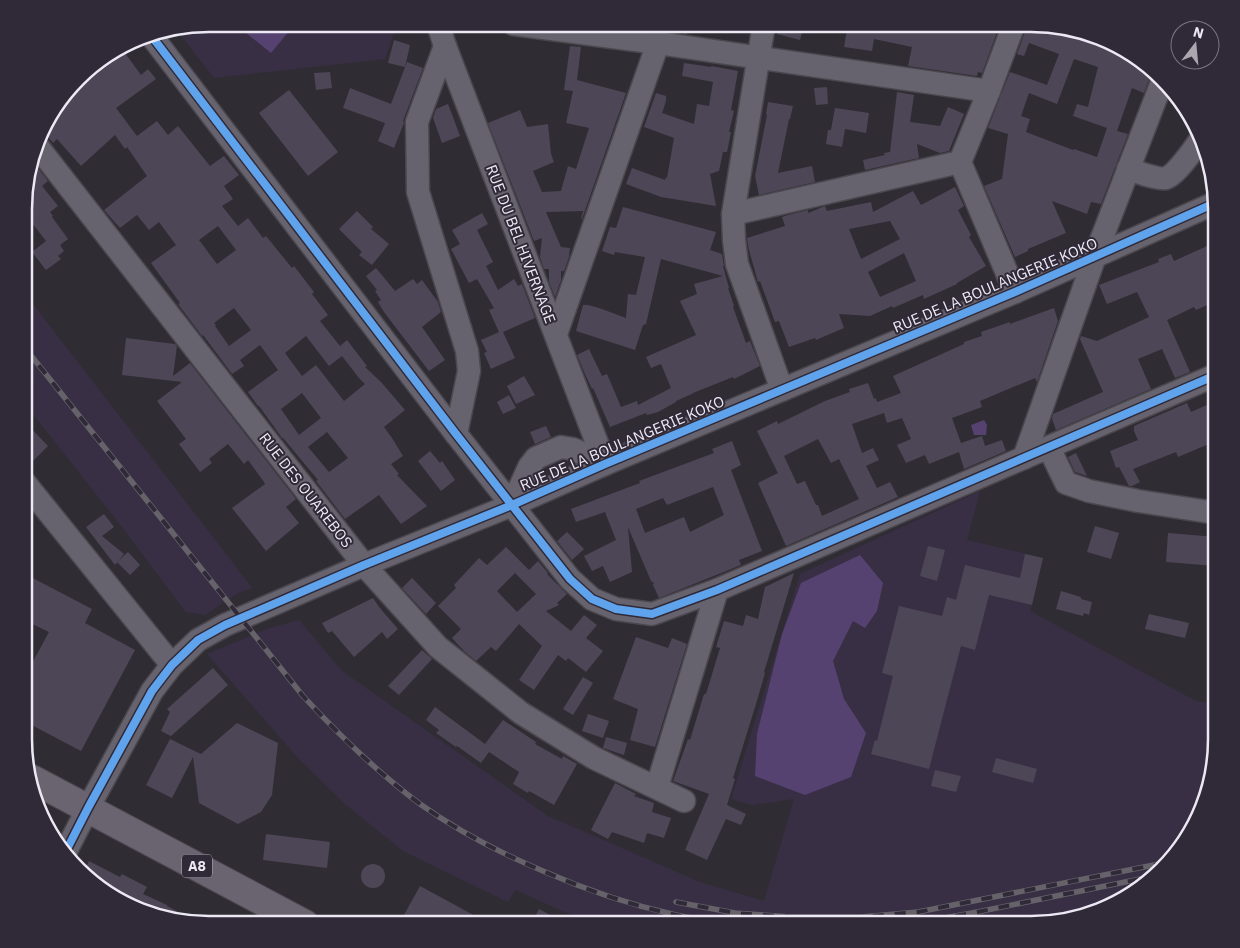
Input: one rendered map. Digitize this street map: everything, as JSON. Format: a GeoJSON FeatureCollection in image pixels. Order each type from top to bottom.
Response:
{"type":"FeatureCollection","features":[{"type":"Feature","properties":{"kind":"main road","name":"A8"},"geometry":{"type":"LineString","coordinates":[[38,782],[288,915]]}},
{"type":"Feature","properties":{"kind":"street","name":"RUE DU BEL HIVERNAGE"},"geometry":{"type":"LineString","coordinates":[[441,32],[605,464]]}},
{"type":"Feature","properties":{"kind":"street"},"geometry":{"type":"LineString","coordinates":[[577,32],[989,91]]}},
{"type":"Feature","properties":{"kind":"street"},"geometry":{"type":"LineString","coordinates":[[762,33],[733,214],[734,240],[737,264],[782,390]]}},
{"type":"Feature","properties":{"kind":"street"},"geometry":{"type":"LineString","coordinates":[[1011,33],[960,162],[1015,292]]}},
{"type":"Feature","properties":{"kind":"street"},"geometry":{"type":"LineString","coordinates":[[155,41],[456,434],[570,579],[592,599],[616,609],[652,614],[716,590],[1208,379]]}},
{"type":"Feature","properties":{"kind":"street"},"geometry":{"type":"LineString","coordinates":[[556,334],[658,43]]}},
{"type":"Feature","properties":{"kind":"street"},"geometry":{"type":"LineString","coordinates":[[445,46],[417,122],[418,192],[466,352],[469,370],[456,434]]}},
{"type":"Feature","properties":{"kind":"street"},"geometry":{"type":"LineString","coordinates":[[1024,458],[1095,256],[1160,88]]}},
{"type":"Feature","properties":{"kind":"street"},"geometry":{"type":"LineString","coordinates":[[1128,169],[1160,178],[1169,177],[1189,157],[1196,146]]}},
{"type":"Feature","properties":{"kind":"street","name":"RUE DES OUAREBOS"},"geometry":{"type":"LineString","coordinates":[[42,152],[364,565],[438,647],[521,714],[594,758],[684,801]]}},
{"type":"Feature","properties":{"kind":"street"},"geometry":{"type":"LineString","coordinates":[[733,214],[960,162]]}},
{"type":"Feature","properties":{"kind":"street","name":"RUE DE LA BOULANGERIE KOKO"},"geometry":{"type":"LineString","coordinates":[[69,846],[152,692],[172,665],[198,640],[224,625],[1015,292],[1208,206]]}},
{"type":"Feature","properties":{"kind":"street"},"geometry":{"type":"LineString","coordinates":[[512,505],[529,467],[536,458],[561,447],[572,449],[605,464]]}},
{"type":"Feature","properties":{"kind":"street"},"geometry":{"type":"LineString","coordinates":[[1049,448],[1066,482],[1089,491],[1207,512]]}},
{"type":"Feature","properties":{"kind":"street"},"geometry":{"type":"LineString","coordinates":[[33,492],[172,665]]}},
{"type":"Feature","properties":{"kind":"street"},"geometry":{"type":"LineString","coordinates":[[657,787],[716,590]]}},
{"type":"Feature","properties":{"kind":"shaded area"},"geometry":{"type":"Polygon","coordinates":[[[209,32],[394,32],[385,59],[214,78],[181,35],[209,32]]]}},
{"type":"Feature","properties":{"kind":"shaded area"},"geometry":{"type":"Polygon","coordinates":[[[245,32],[288,32],[271,53],[245,32]]]}},
{"type":"Feature","properties":{"kind":"shaded area"},"geometry":{"type":"Polygon","coordinates":[[[32,303],[252,588],[238,593],[205,615],[186,612],[32,413],[32,303]]]}},
{"type":"Feature","properties":{"kind":"shaded area"},"geometry":{"type":"Polygon","coordinates":[[[984,420],[987,425],[986,435],[974,435],[971,425],[984,420]]]}},
{"type":"Feature","properties":{"kind":"shaded area"},"geometry":{"type":"Polygon","coordinates":[[[980,491],[967,540],[1043,558],[1030,611],[1196,701],[1207,703],[1207,750],[1204,773],[1194,806],[1178,837],[1156,864],[1129,886],[1088,906],[1054,914],[1031,916],[573,915],[515,890],[508,902],[403,851],[346,805],[298,758],[207,654],[269,628],[299,620],[342,671],[548,816],[700,882],[764,901],[794,799],[752,805],[731,799],[800,574],[980,491]]]}},
{"type":"Feature","properties":{"kind":"shaded area"},"geometry":{"type":"Polygon","coordinates":[[[860,555],[883,583],[877,611],[865,628],[853,621],[833,661],[844,699],[866,733],[851,777],[805,795],[755,776],[757,734],[782,634],[801,583],[860,555]]]}},
{"type":"Feature","properties":{"kind":"building"},"geometry":{"type":"Polygon","coordinates":[[[777,33],[802,33],[800,40],[777,33]]]}},
{"type":"Feature","properties":{"kind":"building"},"geometry":{"type":"Polygon","coordinates":[[[846,33],[997,33],[982,73],[978,72],[977,76],[908,66],[912,47],[874,39],[872,51],[844,47],[846,33]]]}},
{"type":"Feature","properties":{"kind":"building"},"geometry":{"type":"Polygon","coordinates":[[[1025,33],[1065,36],[1088,42],[1109,51],[1129,62],[1150,78],[1144,93],[1132,88],[1117,131],[1128,134],[1101,204],[1091,202],[1087,214],[1052,201],[1066,233],[1028,249],[1028,251],[1015,257],[984,186],[1002,179],[1008,134],[988,128],[1010,72],[1047,85],[1059,54],[1029,43],[1024,56],[1017,54],[1025,33]],[[1074,59],[1057,104],[1029,93],[1021,116],[1030,119],[1026,132],[1097,157],[1107,128],[1073,116],[1077,104],[1088,107],[1098,67],[1074,59]]]}},
{"type":"Feature","properties":{"kind":"building"},"geometry":{"type":"Polygon","coordinates":[[[394,40],[410,45],[405,67],[388,63],[394,40]]]}},
{"type":"Feature","properties":{"kind":"building"},"geometry":{"type":"Polygon","coordinates":[[[570,46],[581,47],[577,80],[626,93],[582,219],[583,211],[546,212],[561,247],[570,248],[564,271],[561,271],[561,280],[555,297],[549,282],[549,269],[544,269],[540,257],[542,238],[534,241],[488,123],[520,110],[527,127],[548,124],[551,154],[554,162],[533,171],[542,192],[561,191],[568,166],[576,169],[589,128],[566,123],[573,91],[564,90],[570,46]]]}},
{"type":"Feature","properties":{"kind":"building"},"geometry":{"type":"Polygon","coordinates":[[[125,54],[141,75],[148,69],[156,79],[116,108],[137,136],[157,121],[168,135],[178,126],[210,166],[224,156],[239,175],[224,186],[233,199],[222,206],[238,226],[248,218],[263,238],[266,236],[292,268],[294,266],[314,292],[312,294],[328,315],[320,321],[340,346],[347,340],[367,366],[365,367],[405,410],[384,427],[403,456],[391,464],[399,474],[397,475],[427,506],[401,524],[379,495],[345,519],[316,481],[318,480],[282,438],[248,392],[278,370],[260,345],[240,360],[244,366],[232,374],[178,304],[180,303],[151,263],[176,245],[159,222],[149,230],[137,215],[120,228],[104,210],[147,176],[127,147],[125,149],[115,135],[81,166],[57,139],[53,143],[48,137],[56,121],[76,93],[93,76],[125,54]],[[218,226],[199,240],[217,264],[236,250],[218,226]],[[234,308],[214,323],[229,346],[251,330],[234,308]],[[306,336],[285,353],[302,376],[316,365],[344,401],[365,384],[342,356],[329,366],[306,336]],[[302,393],[281,409],[299,435],[321,418],[302,393]],[[327,432],[308,447],[329,472],[348,458],[327,432]]]}},
{"type":"Feature","properties":{"kind":"building"},"geometry":{"type":"Polygon","coordinates":[[[407,62],[423,68],[394,148],[378,141],[385,123],[343,108],[350,88],[391,104],[407,62]]]}},
{"type":"Feature","properties":{"kind":"building"},"geometry":{"type":"Polygon","coordinates":[[[684,63],[738,71],[731,110],[734,111],[727,152],[723,152],[719,171],[710,174],[716,206],[661,197],[626,184],[632,168],[665,180],[667,178],[674,138],[644,127],[656,93],[666,96],[662,113],[694,124],[697,104],[709,106],[713,82],[682,76],[684,63]]]}},
{"type":"Feature","properties":{"kind":"building"},"geometry":{"type":"Polygon","coordinates":[[[330,72],[332,88],[316,90],[314,73],[330,72]]]}},
{"type":"Feature","properties":{"kind":"building"},"geometry":{"type":"Polygon","coordinates":[[[827,87],[828,104],[816,105],[814,88],[827,87]]]}},
{"type":"Feature","properties":{"kind":"building"},"geometry":{"type":"Polygon","coordinates":[[[289,90],[338,152],[308,176],[259,113],[289,90]]]}},
{"type":"Feature","properties":{"kind":"building"},"geometry":{"type":"Polygon","coordinates":[[[897,92],[914,95],[910,122],[940,126],[948,107],[964,114],[949,151],[940,153],[917,144],[919,158],[865,170],[863,160],[890,152],[897,92]]]}},
{"type":"Feature","properties":{"kind":"building"},"geometry":{"type":"Polygon","coordinates":[[[768,102],[793,106],[778,173],[812,166],[815,182],[759,195],[755,176],[768,102]]]}},
{"type":"Feature","properties":{"kind":"building"},"geometry":{"type":"Polygon","coordinates":[[[448,104],[460,136],[442,143],[433,118],[436,109],[448,104]]]}},
{"type":"Feature","properties":{"kind":"building"},"geometry":{"type":"Polygon","coordinates":[[[835,108],[869,113],[866,133],[845,129],[842,147],[826,144],[835,108]]]}},
{"type":"Feature","properties":{"kind":"building"},"geometry":{"type":"Polygon","coordinates":[[[38,168],[48,181],[42,186],[58,206],[50,212],[52,217],[68,239],[60,245],[64,251],[58,256],[61,259],[46,270],[32,252],[46,241],[32,223],[34,186],[38,168]]]}},
{"type":"Feature","properties":{"kind":"building"},"geometry":{"type":"Polygon","coordinates":[[[955,187],[964,206],[958,210],[971,235],[969,237],[986,266],[957,284],[924,299],[923,295],[870,316],[839,314],[844,328],[816,340],[815,338],[789,347],[779,321],[775,322],[760,281],[758,282],[747,238],[785,226],[782,217],[808,210],[808,213],[825,206],[827,211],[871,202],[873,212],[913,191],[921,205],[955,187]],[[890,221],[849,229],[861,259],[900,239],[890,221]],[[904,253],[868,272],[880,297],[916,281],[904,253]]]}},
{"type":"Feature","properties":{"kind":"building"},"geometry":{"type":"Polygon","coordinates":[[[623,207],[716,232],[710,250],[722,254],[733,307],[746,343],[750,341],[760,366],[734,379],[733,377],[693,393],[658,412],[647,415],[646,413],[610,427],[577,355],[589,349],[602,376],[607,374],[621,407],[637,401],[638,405],[671,388],[661,364],[651,368],[646,357],[696,335],[680,301],[697,294],[694,284],[723,276],[661,259],[646,324],[643,325],[635,350],[576,331],[583,305],[599,308],[626,318],[628,294],[636,295],[645,257],[615,252],[614,255],[602,251],[610,227],[616,228],[623,207]]]}},
{"type":"Feature","properties":{"kind":"building"},"geometry":{"type":"Polygon","coordinates":[[[357,211],[373,227],[371,229],[389,244],[372,265],[359,255],[362,252],[339,229],[357,211]]]}},
{"type":"Feature","properties":{"kind":"building"},"geometry":{"type":"Polygon","coordinates":[[[482,213],[488,224],[477,230],[493,262],[486,266],[498,290],[514,279],[518,286],[522,284],[535,318],[503,332],[515,358],[491,369],[484,353],[487,352],[481,340],[499,332],[489,310],[494,308],[477,279],[469,283],[451,249],[460,244],[452,230],[482,213]]]}},
{"type":"Feature","properties":{"kind":"building"},"geometry":{"type":"Polygon","coordinates":[[[1208,246],[1208,305],[1196,310],[1194,307],[1167,320],[1190,372],[1175,378],[1162,349],[1138,359],[1151,389],[1056,430],[1052,419],[1053,414],[1103,392],[1080,339],[1081,336],[1097,341],[1149,317],[1137,292],[1107,304],[1099,285],[1159,262],[1158,259],[1171,254],[1174,261],[1208,246]]]}},
{"type":"Feature","properties":{"kind":"building"},"geometry":{"type":"Polygon","coordinates":[[[376,268],[395,291],[413,279],[417,284],[422,280],[438,302],[441,312],[422,327],[445,360],[429,371],[378,302],[381,300],[375,291],[377,290],[366,276],[376,268]]]}},
{"type":"Feature","properties":{"kind":"building"},"geometry":{"type":"Polygon","coordinates":[[[1054,308],[1058,321],[1037,382],[1035,378],[980,401],[982,407],[952,418],[961,443],[982,436],[985,446],[1002,440],[1006,451],[964,469],[959,452],[929,464],[925,455],[906,463],[897,445],[911,439],[902,418],[887,423],[884,413],[852,424],[862,453],[873,448],[879,460],[866,466],[877,488],[890,482],[898,497],[786,546],[758,483],[778,473],[757,431],[777,421],[778,424],[825,401],[850,392],[849,389],[868,383],[877,402],[901,393],[893,376],[964,344],[964,342],[982,336],[981,332],[1010,322],[1010,324],[1054,308]],[[818,439],[784,456],[797,484],[805,481],[822,516],[859,499],[839,459],[831,463],[818,439]]]}},
{"type":"Feature","properties":{"kind":"building"},"geometry":{"type":"Polygon","coordinates":[[[126,338],[175,344],[177,346],[173,376],[190,363],[296,499],[286,507],[299,523],[266,551],[232,508],[265,484],[264,482],[248,460],[244,464],[228,444],[209,459],[212,463],[200,472],[179,444],[186,439],[157,401],[182,382],[122,375],[126,338]]]}},
{"type":"Feature","properties":{"kind":"building"},"geometry":{"type":"Polygon","coordinates":[[[524,376],[535,395],[516,404],[507,386],[524,376]]]}},
{"type":"Feature","properties":{"kind":"building"},"geometry":{"type":"Polygon","coordinates":[[[509,395],[516,408],[503,414],[497,402],[509,395]]]}},
{"type":"Feature","properties":{"kind":"building"},"geometry":{"type":"Polygon","coordinates":[[[1187,403],[1191,412],[1208,405],[1208,445],[1178,457],[1176,452],[1133,469],[1140,482],[1129,486],[1119,467],[1116,468],[1110,451],[1138,440],[1134,426],[1187,403]]]}},
{"type":"Feature","properties":{"kind":"building"},"geometry":{"type":"Polygon","coordinates":[[[546,426],[551,437],[535,444],[530,432],[546,426]]]}},
{"type":"Feature","properties":{"kind":"building"},"geometry":{"type":"Polygon","coordinates":[[[32,430],[48,446],[32,462],[32,430]]]}},
{"type":"Feature","properties":{"kind":"building"},"geometry":{"type":"Polygon","coordinates":[[[732,441],[741,465],[731,470],[762,551],[739,560],[741,565],[659,598],[628,527],[632,572],[610,582],[603,566],[592,571],[584,556],[616,540],[605,512],[576,522],[571,509],[714,453],[712,449],[732,441]],[[713,487],[667,505],[663,498],[636,509],[645,533],[684,517],[690,532],[724,515],[713,487]]]}},
{"type":"Feature","properties":{"kind":"building"},"geometry":{"type":"Polygon","coordinates":[[[430,451],[440,463],[442,461],[455,480],[441,491],[418,461],[430,451]]]}},
{"type":"Feature","properties":{"kind":"building"},"geometry":{"type":"Polygon","coordinates":[[[1076,453],[1087,476],[1075,472],[1068,457],[1076,453]]]}},
{"type":"Feature","properties":{"kind":"building"},"geometry":{"type":"Polygon","coordinates":[[[104,514],[114,527],[102,536],[124,554],[115,565],[86,527],[104,514]]]}},
{"type":"Feature","properties":{"kind":"building"},"geometry":{"type":"Polygon","coordinates":[[[1095,526],[1119,533],[1111,559],[1087,552],[1095,526]]]}},
{"type":"Feature","properties":{"kind":"building"},"geometry":{"type":"Polygon","coordinates":[[[567,532],[584,549],[572,560],[557,541],[567,532]]]}},
{"type":"Feature","properties":{"kind":"building"},"geometry":{"type":"Polygon","coordinates":[[[1168,533],[1207,536],[1207,565],[1166,562],[1168,533]]]}},
{"type":"Feature","properties":{"kind":"building"},"geometry":{"type":"Polygon","coordinates":[[[928,546],[945,550],[937,581],[920,576],[928,546]]]}},
{"type":"Feature","properties":{"kind":"building"},"geometry":{"type":"Polygon","coordinates":[[[506,547],[529,570],[538,561],[547,574],[567,594],[557,603],[559,605],[546,611],[571,631],[584,615],[597,625],[586,638],[603,651],[586,672],[568,658],[566,661],[558,655],[534,690],[519,680],[542,646],[519,624],[496,651],[491,647],[476,661],[464,651],[452,638],[461,629],[438,606],[456,588],[454,585],[479,558],[487,565],[506,547]],[[515,573],[497,591],[517,612],[536,594],[515,573]]]}},
{"type":"Feature","properties":{"kind":"building"},"geometry":{"type":"Polygon","coordinates":[[[128,552],[140,565],[130,575],[117,562],[128,552]]]}},
{"type":"Feature","properties":{"kind":"building"},"geometry":{"type":"Polygon","coordinates":[[[1025,554],[1043,558],[1032,605],[989,595],[975,650],[961,646],[929,769],[871,754],[875,740],[877,741],[893,676],[882,673],[899,606],[942,616],[947,597],[956,600],[965,565],[1020,578],[1025,554]]]}},
{"type":"Feature","properties":{"kind":"building"},"geometry":{"type":"Polygon","coordinates":[[[794,573],[733,778],[735,779],[727,805],[746,814],[741,825],[726,819],[707,860],[685,850],[709,794],[673,781],[688,739],[690,740],[704,694],[706,694],[720,648],[716,647],[724,621],[743,626],[746,615],[758,619],[765,587],[794,573]]]}},
{"type":"Feature","properties":{"kind":"building"},"geometry":{"type":"Polygon","coordinates":[[[33,578],[92,609],[85,623],[135,650],[81,751],[33,726],[33,662],[49,632],[33,624],[33,578]]]}},
{"type":"Feature","properties":{"kind":"building"},"geometry":{"type":"Polygon","coordinates":[[[412,578],[436,603],[426,614],[402,588],[412,578]]]}},
{"type":"Feature","properties":{"kind":"building"},"geometry":{"type":"Polygon","coordinates":[[[1061,591],[1092,602],[1089,615],[1084,613],[1083,616],[1056,609],[1061,591]]]}},
{"type":"Feature","properties":{"kind":"building"},"geometry":{"type":"Polygon","coordinates":[[[373,598],[398,629],[387,639],[382,632],[354,657],[332,631],[328,633],[322,623],[373,598]]]}},
{"type":"Feature","properties":{"kind":"building"},"geometry":{"type":"Polygon","coordinates":[[[1149,614],[1189,623],[1185,638],[1145,629],[1149,614]]]}},
{"type":"Feature","properties":{"kind":"building"},"geometry":{"type":"Polygon","coordinates":[[[636,637],[668,648],[672,638],[687,644],[655,747],[630,740],[638,709],[613,699],[636,637]]]}},
{"type":"Feature","properties":{"kind":"building"},"geometry":{"type":"Polygon","coordinates":[[[422,650],[432,659],[399,695],[388,686],[422,650]]]}},
{"type":"Feature","properties":{"kind":"building"},"geometry":{"type":"Polygon","coordinates":[[[213,668],[228,685],[171,736],[161,731],[170,712],[167,709],[213,668]]]}},
{"type":"Feature","properties":{"kind":"building"},"geometry":{"type":"Polygon","coordinates":[[[583,677],[593,683],[573,715],[563,709],[583,677]]]}},
{"type":"Feature","properties":{"kind":"building"},"geometry":{"type":"Polygon","coordinates":[[[435,707],[485,744],[503,720],[536,742],[535,744],[562,759],[563,756],[577,764],[554,805],[513,784],[519,772],[489,752],[481,763],[436,733],[439,730],[426,720],[435,707]]]}},
{"type":"Feature","properties":{"kind":"building"},"geometry":{"type":"Polygon","coordinates":[[[588,714],[609,721],[603,738],[582,731],[588,714]]]}},
{"type":"Feature","properties":{"kind":"building"},"geometry":{"type":"Polygon","coordinates":[[[237,723],[278,743],[272,795],[261,812],[238,824],[199,803],[193,757],[172,798],[146,785],[170,739],[201,754],[237,723]]]}},
{"type":"Feature","properties":{"kind":"building"},"geometry":{"type":"Polygon","coordinates":[[[606,737],[627,743],[624,755],[603,748],[606,737]]]}},
{"type":"Feature","properties":{"kind":"building"},"geometry":{"type":"Polygon","coordinates":[[[996,758],[1037,769],[1033,783],[992,772],[996,758]]]}},
{"type":"Feature","properties":{"kind":"building"},"geometry":{"type":"Polygon","coordinates":[[[935,770],[961,776],[956,792],[931,786],[935,770]]]}},
{"type":"Feature","properties":{"kind":"building"},"geometry":{"type":"Polygon","coordinates":[[[615,783],[636,794],[634,796],[654,803],[652,812],[671,818],[664,838],[647,833],[644,843],[612,832],[608,839],[591,830],[615,783]]]}},
{"type":"Feature","properties":{"kind":"building"},"geometry":{"type":"Polygon","coordinates":[[[266,834],[330,842],[327,868],[263,860],[266,834]]]}},
{"type":"Feature","properties":{"kind":"building"},"geometry":{"type":"Polygon","coordinates":[[[89,861],[120,877],[122,874],[147,887],[143,894],[180,913],[152,906],[131,897],[111,886],[86,866],[89,861]]]}},
{"type":"Feature","properties":{"kind":"building"},"geometry":{"type":"Polygon","coordinates":[[[373,864],[382,867],[385,876],[382,885],[373,888],[364,885],[361,876],[364,867],[373,864]]]}},
{"type":"Feature","properties":{"kind":"building"},"geometry":{"type":"Polygon","coordinates":[[[420,886],[474,915],[404,915],[420,886]]]}},
{"type":"Feature","properties":{"kind":"building"},"geometry":{"type":"Polygon","coordinates":[[[539,909],[551,915],[536,915],[539,909]]]}},
{"type":"Feature","properties":{"kind":"railway"},"geometry":{"type":"LineString","coordinates":[[32,357],[303,696],[359,753],[404,792],[434,814],[511,857],[592,891],[642,907],[681,916]]}},
{"type":"Feature","properties":{"kind":"railway"},"geometry":{"type":"LineString","coordinates":[[875,916],[918,912],[1155,865]]}},
{"type":"Feature","properties":{"kind":"railway"},"geometry":{"type":"LineString","coordinates":[[956,916],[1137,880]]}},
{"type":"Feature","properties":{"kind":"railway"},"geometry":{"type":"LineString","coordinates":[[676,902],[735,913],[773,916]]}},
{"type":"Feature","properties":{"kind":"cycle path"},"geometry":{"type":"LineString","coordinates":[[155,41],[456,434],[570,579],[592,599],[616,609],[652,614],[717,590],[1208,379]]}},
{"type":"Feature","properties":{"kind":"cycle path"},"geometry":{"type":"LineString","coordinates":[[69,846],[152,691],[172,665],[198,640],[225,625],[364,565],[512,505],[1015,292],[1208,206]]}}]}
